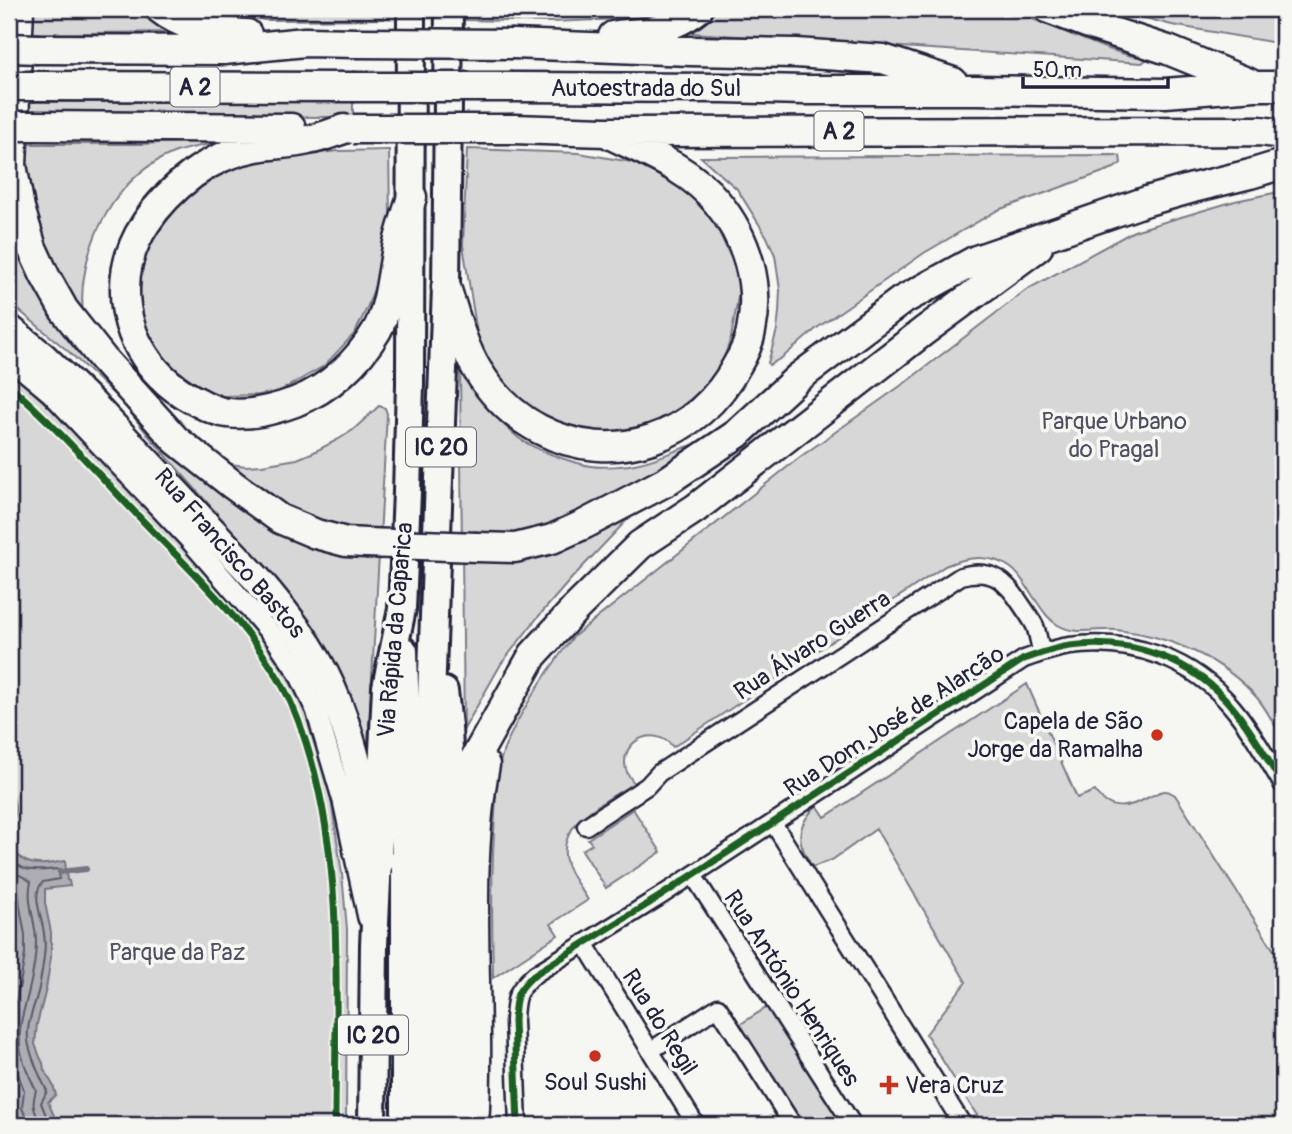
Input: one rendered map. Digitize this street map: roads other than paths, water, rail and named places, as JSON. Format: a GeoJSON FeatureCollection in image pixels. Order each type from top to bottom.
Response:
{"type":"FeatureCollection","features":[{"type":"Feature","properties":{"kind":"highway"},"geometry":{"type":"LineString","coordinates":[[19,9],[12,164],[20,208],[32,248],[64,310],[103,359],[176,440],[280,519],[345,542],[515,548],[552,539],[667,481],[737,434],[798,378],[901,302],[976,260],[1147,201],[1283,164]]}},
{"type":"Feature","properties":{"kind":"highway"},"geometry":{"type":"LineString","coordinates":[[160,9],[196,27],[305,42]]}},
{"type":"Feature","properties":{"kind":"highway","name":"Via Rápida da Caparica"},"geometry":{"type":"LineString","coordinates":[[372,1125],[374,945],[386,687],[402,609],[410,384],[411,9]]}},
{"type":"Feature","properties":{"kind":"highway","name":"Via Rápida da Caparica"},"geometry":{"type":"LineString","coordinates":[[428,1125],[429,772],[446,287],[449,9]]}},
{"type":"Feature","properties":{"kind":"highway"},"geometry":{"type":"LineString","coordinates":[[9,48],[224,50],[305,42],[513,44],[558,47],[669,26],[698,9]]}},
{"type":"Feature","properties":{"kind":"highway"},"geometry":{"type":"LineString","coordinates":[[1049,9],[1168,50],[1255,86]]}},
{"type":"Feature","properties":{"kind":"highway","name":"A 2"},"geometry":{"type":"LineString","coordinates":[[558,47],[796,53],[883,59],[975,90]]}},
{"type":"Feature","properties":{"kind":"highway","name":"Autoestrada do Sul"},"geometry":{"type":"LineString","coordinates":[[22,86],[1165,93],[1283,86]]}},
{"type":"Feature","properties":{"kind":"highway","name":"Autoestrada do Sul"},"geometry":{"type":"LineString","coordinates":[[22,126],[605,132],[1260,131],[1283,134]]}},
{"type":"Feature","properties":{"kind":"highway"},"geometry":{"type":"LineString","coordinates":[[348,129],[309,140],[253,148],[228,155],[194,173],[147,219],[132,251],[125,286],[126,307],[138,346],[163,378],[189,398],[225,413],[263,412],[305,398],[325,387],[366,348],[379,327],[412,197]]}},
{"type":"Feature","properties":{"kind":"highway"},"geometry":{"type":"LineString","coordinates":[[446,287],[477,370],[509,408],[530,424],[553,436],[580,445],[633,445],[660,437],[681,426],[718,396],[732,376],[751,332],[754,283],[740,239],[717,202],[702,187],[672,165],[605,132]]}},
{"type":"Feature","properties":{"kind":"highway"},"geometry":{"type":"LineString","coordinates":[[452,825],[465,776],[533,655],[640,545],[696,508],[924,331],[1057,233]]}},
{"type":"Feature","properties":{"kind":"highway"},"geometry":{"type":"LineString","coordinates":[[9,329],[93,405],[248,569],[299,632],[324,673],[342,716],[379,862]]}},
{"type":"Feature","properties":{"kind":"highway"},"geometry":{"type":"LineString","coordinates":[[435,606],[448,726],[452,825],[452,1125]]}},
{"type":"Feature","properties":{"kind":"highway"},"geometry":{"type":"LineString","coordinates":[[402,609],[405,687],[405,1125]]}},
{"type":"Feature","properties":{"kind":"highway"},"geometry":{"type":"LineString","coordinates":[[475,1119],[475,872],[479,796],[492,727]]}},
{"type":"Feature","properties":{"kind":"street","name":"Rua Francisco Bastos"},"geometry":{"type":"LineString","coordinates":[[9,358],[51,393],[189,539],[275,638],[298,672],[316,710],[343,801],[374,945]]}},
{"type":"Feature","properties":{"kind":"street","name":"Rua Álvaro Guerra"},"geometry":{"type":"LineString","coordinates":[[586,826],[647,786],[659,774],[961,576],[987,574],[1008,586],[1034,625],[1042,653]]}},
{"type":"Feature","properties":{"kind":"street","name":"Rua Dom José de Alarcão"},"geometry":{"type":"LineString","coordinates":[[518,1125],[513,1021],[516,996],[535,974],[693,875],[1024,659],[1067,646],[1117,645],[1144,650],[1171,660],[1202,678],[1233,707],[1283,785]]}},
{"type":"Feature","properties":{"kind":"street"},"geometry":{"type":"LineString","coordinates":[[773,823],[963,1125]]}},
{"type":"Feature","properties":{"kind":"street","name":"Rua António Henriques"},"geometry":{"type":"LineString","coordinates":[[693,875],[853,1125]]}},
{"type":"Feature","properties":{"kind":"street","name":"Rua do Regil"},"geometry":{"type":"LineString","coordinates":[[584,943],[696,1125]]}},
{"type":"Feature","properties":{"kind":"street"},"geometry":{"type":"LineString","coordinates":[[650,1051],[718,1007],[793,1125]]}},
{"type":"Feature","properties":{"kind":"water"},"geometry":{"type":"Polygon","coordinates":[[[9,787],[15,811],[11,836],[17,853],[31,863],[65,861],[70,886],[45,889],[51,932],[51,957],[35,1044],[56,1095],[48,1102],[58,1125],[9,1125],[9,787]]]}},
{"type":"Feature","properties":{"kind":"waterway"},"geometry":{"type":"LineString","coordinates":[[60,872],[86,869]]}},
{"type":"Feature","properties":{"kind":"place","name":"Capela de São Jorge da Ramalha"},"geometry":{"type":"Point","coordinates":[1157,735]}},
{"type":"Feature","properties":{"kind":"place","name":"Soul Sushi"},"geometry":{"type":"Point","coordinates":[595,1056]}},
{"type":"Feature","properties":{"kind":"place","name":"Vera Cruz"},"geometry":{"type":"Point","coordinates":[889,1085]}},
{"type":"Feature","properties":{"kind":"park label","name":"Parque Urbano do Pragal"},"geometry":{"type":"Point","coordinates":[1114,435]}},
{"type":"Feature","properties":{"kind":"park label","name":"Parque da Paz"},"geometry":{"type":"Point","coordinates":[177,952]}}]}
